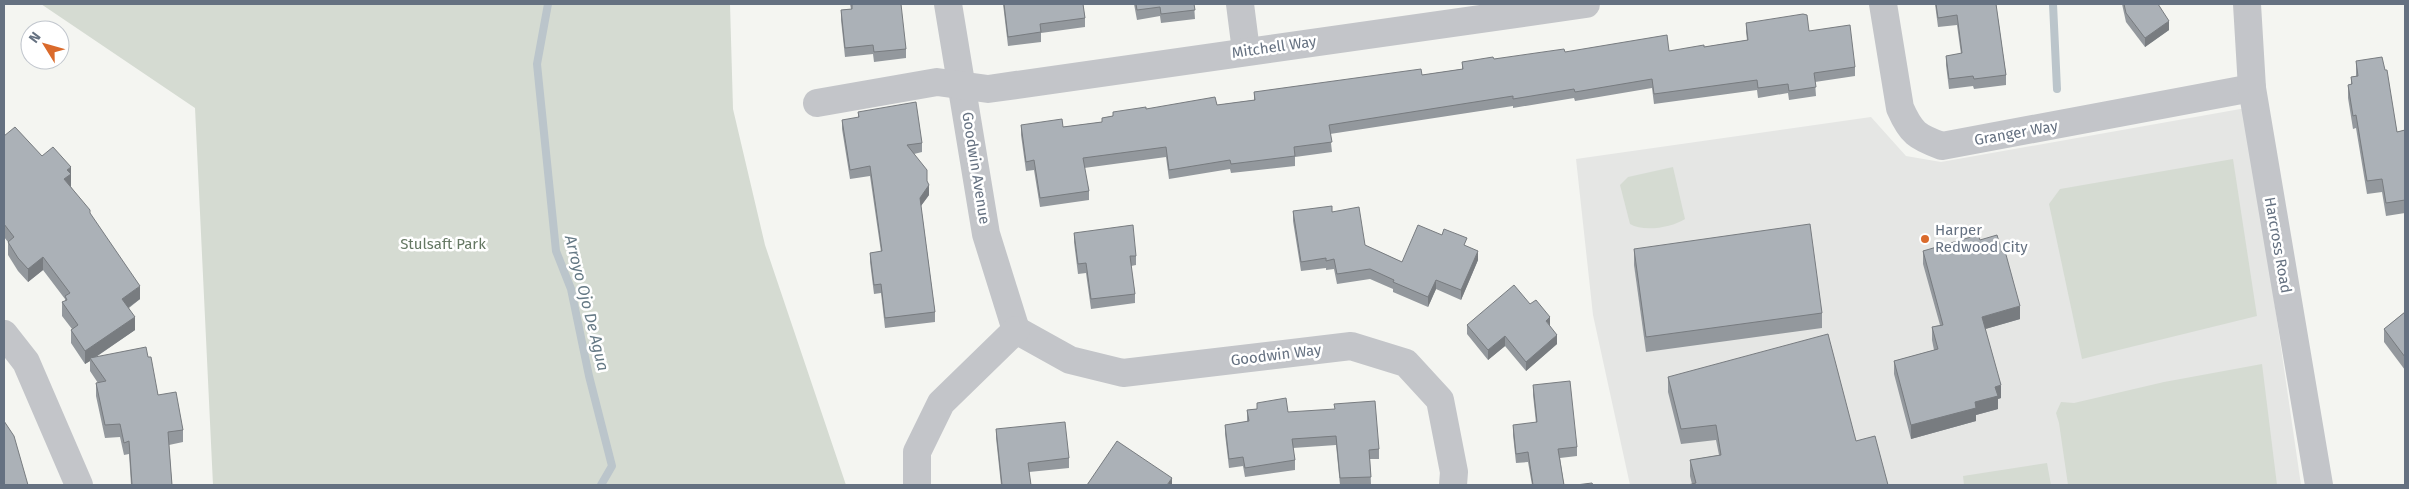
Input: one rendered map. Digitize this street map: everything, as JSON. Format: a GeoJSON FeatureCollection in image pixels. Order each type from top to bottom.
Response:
{"type":"FeatureCollection","features":[{"type":"Feature","properties":{"kind":"street","name":"Goodwin Avenue"},"geometry":{"type":"LineString","coordinates":[[948,4],[956,63],[963,87],[986,234],[1016,330]]}},
{"type":"Feature","properties":{"kind":"street"},"geometry":{"type":"LineString","coordinates":[[1240,4],[1246,51]]}},
{"type":"Feature","properties":{"kind":"street","name":"Mitchell Way"},"geometry":{"type":"LineString","coordinates":[[817,103],[937,82],[988,89],[1586,4]]}},
{"type":"Feature","properties":{"kind":"street","name":"Granger Way"},"geometry":{"type":"LineString","coordinates":[[1883,4],[1900,108],[1906,123],[1920,138],[1942,146],[2252,88]]}},
{"type":"Feature","properties":{"kind":"street","name":"Harcross Road"},"geometry":{"type":"LineString","coordinates":[[2247,4],[2252,88],[2319,485]]}},
{"type":"Feature","properties":{"kind":"street"},"geometry":{"type":"LineString","coordinates":[[917,485],[917,452],[941,403],[1016,330]]}},
{"type":"Feature","properties":{"kind":"street","name":"Goodwin Way"},"geometry":{"type":"LineString","coordinates":[[1016,330],[1070,360],[1123,373],[1351,346],[1406,363],[1440,400],[1454,472],[1453,485]]}},
{"type":"Feature","properties":{"kind":"street"},"geometry":{"type":"LineString","coordinates":[[4,334],[26,362],[79,485]]}},
{"type":"Feature","properties":{"kind":"shaded area","name":"Harper Redwood City"},"geometry":{"type":"Polygon","coordinates":[[[2246,108],[2301,485],[1630,485],[1593,315],[1576,159],[1871,117],[1906,156],[1941,162],[2246,108]]]}},
{"type":"Feature","properties":{"kind":"green space","name":"Stulsaft Park"},"geometry":{"type":"Polygon","coordinates":[[[41,4],[730,4],[733,109],[765,245],[846,485],[213,485],[195,108],[70,24],[70,20],[65,20],[41,4]]]}},
{"type":"Feature","properties":{"kind":"green space"},"geometry":{"type":"Polygon","coordinates":[[[2233,159],[2257,316],[2082,359],[2049,204],[2060,189],[2233,159]]]}},
{"type":"Feature","properties":{"kind":"green space"},"geometry":{"type":"Polygon","coordinates":[[[1673,167],[1685,219],[1672,225],[1657,228],[1642,228],[1630,224],[1620,185],[1628,177],[1673,167]]]}},
{"type":"Feature","properties":{"kind":"green space"},"geometry":{"type":"Polygon","coordinates":[[[2262,364],[2277,485],[2068,485],[2056,413],[2061,402],[2074,403],[2164,382],[2262,364]]]}},
{"type":"Feature","properties":{"kind":"green space"},"geometry":{"type":"Polygon","coordinates":[[[2047,463],[2051,485],[1964,485],[1963,476],[2047,463]]]}},
{"type":"Feature","properties":{"kind":"building"},"geometry":{"type":"Polygon","coordinates":[[[852,4],[901,4],[906,49],[874,52],[873,45],[845,48],[841,10],[852,9],[852,4]]]}},
{"type":"Feature","properties":{"kind":"building"},"geometry":{"type":"Polygon","coordinates":[[[1004,4],[1083,4],[1085,18],[1040,24],[1041,32],[1008,37],[1004,4]]]}},
{"type":"Feature","properties":{"kind":"building"},"geometry":{"type":"Polygon","coordinates":[[[1136,4],[1194,4],[1195,10],[1161,14],[1160,7],[1137,10],[1136,4]]]}},
{"type":"Feature","properties":{"kind":"building"},"geometry":{"type":"Polygon","coordinates":[[[1936,4],[1996,4],[2006,75],[1974,79],[1973,76],[1949,79],[1946,56],[1962,53],[1957,15],[1938,18],[1936,4]]]}},
{"type":"Feature","properties":{"kind":"building"},"geometry":{"type":"Polygon","coordinates":[[[2124,4],[2158,4],[2169,21],[2145,38],[2126,13],[2124,4]]]}},
{"type":"Feature","properties":{"kind":"building"},"geometry":{"type":"Polygon","coordinates":[[[1803,14],[1807,15],[1809,31],[1850,25],[1855,67],[1814,73],[1816,87],[1789,91],[1788,84],[1758,88],[1757,80],[1654,94],[1652,79],[1575,92],[1574,89],[1513,99],[1513,96],[1329,125],[1332,142],[1294,147],[1295,156],[1231,164],[1230,160],[1169,170],[1166,147],[1083,158],[1089,191],[1040,198],[1034,160],[1026,162],[1021,125],[1062,119],[1063,127],[1102,122],[1102,118],[1113,116],[1113,112],[1146,107],[1146,109],[1215,97],[1217,105],[1255,100],[1254,92],[1421,69],[1422,75],[1463,69],[1462,62],[1564,49],[1565,52],[1667,35],[1669,51],[1704,45],[1704,47],[1748,40],[1746,23],[1803,14]]]}},
{"type":"Feature","properties":{"kind":"building"},"geometry":{"type":"Polygon","coordinates":[[[2382,57],[2385,70],[2387,70],[2397,132],[2405,130],[2405,200],[2386,203],[2382,179],[2367,181],[2356,115],[2353,116],[2348,85],[2352,84],[2351,77],[2358,76],[2356,61],[2382,57]]]}},
{"type":"Feature","properties":{"kind":"building"},"geometry":{"type":"Polygon","coordinates":[[[916,102],[922,143],[907,145],[927,170],[929,185],[920,198],[935,312],[885,318],[881,284],[874,285],[870,253],[882,251],[870,166],[850,170],[842,120],[859,117],[858,112],[916,102]]]}},
{"type":"Feature","properties":{"kind":"building"},"geometry":{"type":"Polygon","coordinates":[[[15,127],[42,156],[53,147],[71,167],[67,170],[71,174],[64,179],[90,210],[90,213],[140,286],[122,299],[135,317],[85,351],[71,330],[78,325],[62,302],[67,300],[65,296],[70,293],[43,257],[28,269],[8,242],[14,237],[4,224],[4,136],[15,127]]]}},
{"type":"Feature","properties":{"kind":"building"},"geometry":{"type":"Polygon","coordinates":[[[1332,206],[1332,212],[1359,207],[1365,245],[1402,262],[1418,225],[1442,235],[1444,229],[1467,238],[1464,245],[1478,251],[1461,290],[1436,280],[1428,297],[1393,282],[1394,280],[1370,269],[1337,274],[1334,259],[1326,261],[1326,258],[1301,262],[1293,211],[1332,206]]]}},
{"type":"Feature","properties":{"kind":"building"},"geometry":{"type":"Polygon","coordinates":[[[1810,224],[1822,313],[1646,337],[1634,249],[1810,224]]]}},
{"type":"Feature","properties":{"kind":"building"},"geometry":{"type":"Polygon","coordinates":[[[1133,225],[1136,256],[1130,256],[1135,294],[1091,299],[1086,263],[1078,264],[1074,233],[1133,225]]]}},
{"type":"Feature","properties":{"kind":"building"},"geometry":{"type":"Polygon","coordinates":[[[1978,235],[1980,240],[1997,235],[2002,252],[2005,251],[2020,306],[1982,317],[2001,385],[1995,387],[1998,396],[1975,402],[1976,408],[1911,425],[1894,361],[1938,349],[1932,327],[1943,325],[1923,251],[1978,235]]]}},
{"type":"Feature","properties":{"kind":"building"},"geometry":{"type":"Polygon","coordinates":[[[1514,285],[1530,304],[1536,300],[1550,317],[1546,321],[1557,335],[1526,362],[1505,336],[1488,350],[1467,325],[1514,285]]]}},
{"type":"Feature","properties":{"kind":"building"},"geometry":{"type":"Polygon","coordinates":[[[2405,312],[2405,357],[2384,329],[2405,312]]]}},
{"type":"Feature","properties":{"kind":"building"},"geometry":{"type":"Polygon","coordinates":[[[1828,334],[1856,441],[1875,436],[1888,485],[1688,485],[1696,483],[1690,460],[1721,455],[1716,425],[1681,429],[1668,377],[1828,334]]]}},
{"type":"Feature","properties":{"kind":"building"},"geometry":{"type":"Polygon","coordinates":[[[146,347],[148,357],[151,357],[158,395],[176,392],[183,430],[168,432],[172,485],[132,485],[129,441],[124,443],[120,424],[105,425],[96,383],[106,381],[90,358],[146,347]]]}},
{"type":"Feature","properties":{"kind":"building"},"geometry":{"type":"Polygon","coordinates":[[[1570,381],[1577,447],[1558,449],[1564,485],[1533,485],[1528,452],[1516,454],[1513,425],[1537,422],[1533,385],[1570,381]]]}},
{"type":"Feature","properties":{"kind":"building"},"geometry":{"type":"Polygon","coordinates":[[[1286,398],[1288,412],[1335,409],[1334,404],[1375,401],[1379,449],[1369,450],[1371,477],[1340,478],[1336,436],[1292,439],[1295,460],[1245,468],[1243,457],[1229,459],[1225,425],[1249,421],[1247,410],[1257,409],[1257,403],[1286,398]]]}},
{"type":"Feature","properties":{"kind":"building"},"geometry":{"type":"Polygon","coordinates":[[[4,421],[14,436],[28,485],[4,485],[4,421]]]}},
{"type":"Feature","properties":{"kind":"building"},"geometry":{"type":"Polygon","coordinates":[[[1065,422],[1069,458],[1028,463],[1031,485],[1002,485],[996,429],[1065,422]]]}},
{"type":"Feature","properties":{"kind":"building"},"geometry":{"type":"Polygon","coordinates":[[[1117,441],[1172,478],[1167,485],[1087,485],[1117,441]]]}},
{"type":"Feature","properties":{"kind":"building"},"geometry":{"type":"Polygon","coordinates":[[[1592,483],[1593,485],[1576,485],[1592,483]]]}},
{"type":"Feature","properties":{"kind":"waterway","name":"Arroyo Ojo De Agua"},"geometry":{"type":"LineString","coordinates":[[548,4],[537,64],[556,251],[571,289],[589,376],[612,466],[601,485]]}},
{"type":"Feature","properties":{"kind":"waterway"},"geometry":{"type":"LineString","coordinates":[[2053,4],[2057,89]]}},
{"type":"Feature","properties":{"kind":"place","name":"Harper Redwood City"},"geometry":{"type":"Point","coordinates":[1925,239]}}]}
